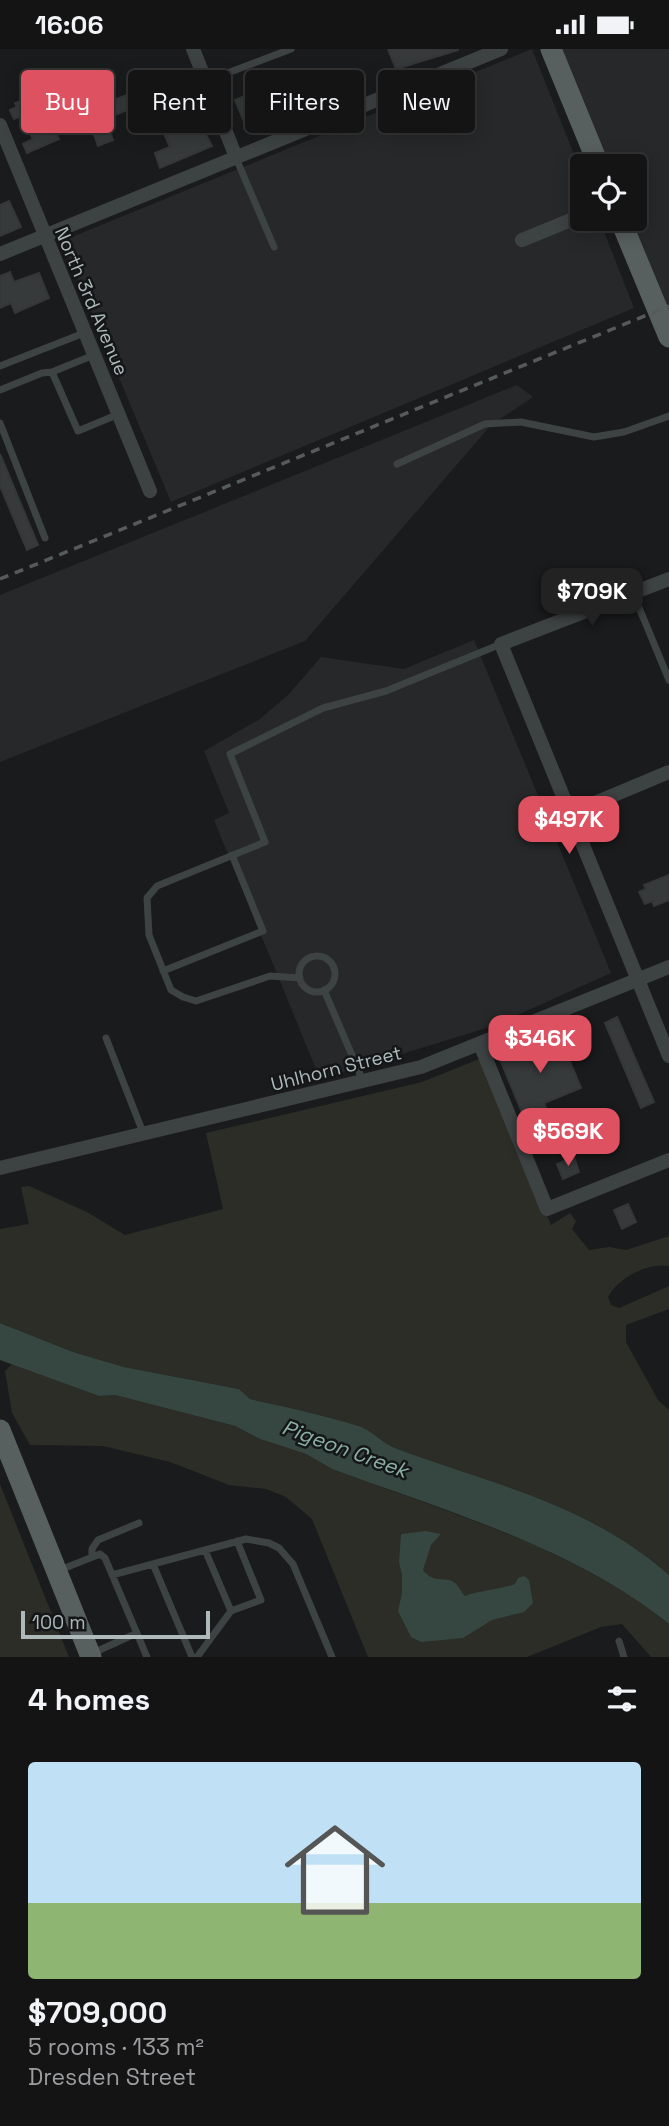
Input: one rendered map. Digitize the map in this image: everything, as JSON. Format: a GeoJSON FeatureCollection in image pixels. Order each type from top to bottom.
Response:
{"type":"FeatureCollection","features":[{"type":"Feature","properties":{"kind":"main road"},"geometry":{"type":"LineString","coordinates":[[551,49],[594,154]]}},
{"type":"Feature","properties":{"kind":"main road"},"geometry":{"type":"LineString","coordinates":[[625,231],[669,337]]}},
{"type":"Feature","properties":{"kind":"main road"},"geometry":{"type":"LineString","coordinates":[[0,1430],[90,1656]]}},
{"type":"Feature","properties":{"kind":"street"},"geometry":{"type":"LineString","coordinates":[[193,49],[202,70]]}},
{"type":"Feature","properties":{"kind":"street"},"geometry":{"type":"LineString","coordinates":[[0,254],[502,49]]}},
{"type":"Feature","properties":{"kind":"street","name":"North 3rd Avenue"},"geometry":{"type":"LineString","coordinates":[[0,125],[150,491]]}},
{"type":"Feature","properties":{"kind":"street"},"geometry":{"type":"LineString","coordinates":[[227,133],[236,157]]}},
{"type":"Feature","properties":{"kind":"street"},"geometry":{"type":"LineString","coordinates":[[522,240],[570,220]]}},
{"type":"Feature","properties":{"kind":"street"},"geometry":{"type":"LineString","coordinates":[[669,579],[502,644],[669,1056]]}},
{"type":"Feature","properties":{"kind":"street"},"geometry":{"type":"LineString","coordinates":[[571,813],[669,772]]}},
{"type":"Feature","properties":{"kind":"street","name":"Uhlhorn Street"},"geometry":{"type":"LineString","coordinates":[[0,1168],[144,1136],[421,1067],[669,967]]}},
{"type":"Feature","properties":{"kind":"street"},"geometry":{"type":"LineString","coordinates":[[480,1044],[547,1209],[669,1160]]}},
{"type":"Feature","properties":{"kind":"lane"},"geometry":{"type":"LineString","coordinates":[[231,72],[291,49]]}},
{"type":"Feature","properties":{"kind":"lane"},"geometry":{"type":"LineString","coordinates":[[236,157],[274,247]]}},
{"type":"Feature","properties":{"kind":"lane"},"geometry":{"type":"LineString","coordinates":[[0,366],[84,333]]}},
{"type":"Feature","properties":{"kind":"lane"},"geometry":{"type":"LineString","coordinates":[[0,390],[94,355]]}},
{"type":"Feature","properties":{"kind":"lane"},"geometry":{"type":"LineString","coordinates":[[52,372],[78,431],[118,414]]}},
{"type":"Feature","properties":{"kind":"lane"},"geometry":{"type":"LineString","coordinates":[[397,464],[485,424],[521,422],[594,437],[624,432],[669,416]]}},
{"type":"Feature","properties":{"kind":"lane"},"geometry":{"type":"LineString","coordinates":[[0,423],[44,538]]}},
{"type":"Feature","properties":{"kind":"lane"},"geometry":{"type":"LineString","coordinates":[[633,593],[669,680]]}},
{"type":"Feature","properties":{"kind":"lane"},"geometry":{"type":"LineString","coordinates":[[300,978],[270,975],[196,1001],[171,990],[149,935],[147,898],[157,886],[265,842],[230,754],[323,708],[386,691],[502,644]]}},
{"type":"Feature","properties":{"kind":"lane"},"geometry":{"type":"LineString","coordinates":[[163,971],[263,931],[232,855]]}},
{"type":"Feature","properties":{"kind":"lane"},"geometry":{"type":"LineString","coordinates":[[316,956],[327,958],[334,967],[335,979],[324,990],[310,990],[300,978],[300,969],[306,960],[316,956]]}},
{"type":"Feature","properties":{"kind":"lane"},"geometry":{"type":"LineString","coordinates":[[324,990],[363,1082]]}},
{"type":"Feature","properties":{"kind":"lane"},"geometry":{"type":"LineString","coordinates":[[106,1038],[144,1136]]}},
{"type":"Feature","properties":{"kind":"lane"},"geometry":{"type":"LineString","coordinates":[[92,1557],[92,1549],[98,1541],[139,1523]]}},
{"type":"Feature","properties":{"kind":"lane"},"geometry":{"type":"LineString","coordinates":[[112,1576],[246,1539],[269,1543],[289,1557],[332,1657]]}},
{"type":"Feature","properties":{"kind":"lane"},"geometry":{"type":"LineString","coordinates":[[153,1564],[194,1657],[231,1611],[261,1600],[237,1541]]}},
{"type":"Feature","properties":{"kind":"lane"},"geometry":{"type":"LineString","coordinates":[[205,1550],[231,1611]]}},
{"type":"Feature","properties":{"kind":"lane"},"geometry":{"type":"LineString","coordinates":[[57,1571],[100,1554],[105,1558],[146,1657]]}},
{"type":"Feature","properties":{"kind":"lane"},"geometry":{"type":"LineString","coordinates":[[90,1656],[137,1633]]}},
{"type":"Feature","properties":{"kind":"lane"},"geometry":{"type":"LineString","coordinates":[[619,1641],[624,1657]]}},
{"type":"Feature","properties":{"kind":"shaded area"},"geometry":{"type":"Polygon","coordinates":[[[532,49],[574,154],[570,154],[570,231],[604,231],[634,308],[171,502],[62,241],[326,133],[364,133],[364,118],[378,112],[378,133],[475,133],[475,72],[532,49]]]}},
{"type":"Feature","properties":{"kind":"shaded area"},"geometry":{"type":"Polygon","coordinates":[[[551,49],[669,49],[669,306],[658,311],[625,231],[647,231],[647,154],[594,154],[551,49]]]}},
{"type":"Feature","properties":{"kind":"shaded area"},"geometry":{"type":"Polygon","coordinates":[[[517,385],[533,397],[491,425],[305,641],[0,762],[0,595],[517,385]]]}},
{"type":"Feature","properties":{"kind":"shaded area"},"geometry":{"type":"Polygon","coordinates":[[[474,640],[611,973],[493,1026],[320,1079],[214,820],[229,813],[204,751],[260,719],[289,694],[321,657],[404,669],[474,640]]]}},
{"type":"Feature","properties":{"kind":"shaded area"},"geometry":{"type":"Polygon","coordinates":[[[482,1058],[551,1225],[570,1213],[576,1221],[572,1229],[589,1250],[609,1247],[626,1250],[669,1236],[669,1266],[652,1266],[634,1273],[608,1297],[611,1305],[619,1308],[669,1286],[669,1309],[626,1325],[626,1342],[658,1400],[669,1410],[669,1575],[638,1550],[572,1513],[504,1485],[395,1448],[359,1426],[250,1399],[239,1389],[124,1367],[73,1352],[0,1323],[0,1229],[29,1224],[21,1187],[29,1186],[87,1212],[125,1235],[223,1209],[206,1133],[422,1082],[482,1058]]]}},
{"type":"Feature","properties":{"kind":"shaded area"},"geometry":{"type":"Polygon","coordinates":[[[12,1364],[99,1396],[115,1395],[235,1426],[260,1439],[306,1454],[332,1469],[550,1552],[632,1597],[669,1624],[669,1657],[651,1657],[622,1624],[601,1627],[527,1657],[368,1657],[312,1519],[286,1497],[266,1489],[229,1485],[170,1462],[103,1446],[30,1445],[12,1413],[5,1371],[12,1364]]]}},
{"type":"Feature","properties":{"kind":"shaded area"},"geometry":{"type":"Polygon","coordinates":[[[0,1484],[69,1657],[0,1657],[0,1484]]]}},
{"type":"Feature","properties":{"kind":"water","name":"Pigeon Creek"},"geometry":{"type":"Polygon","coordinates":[[[0,1323],[73,1352],[124,1367],[239,1389],[250,1399],[359,1426],[395,1448],[504,1485],[572,1513],[638,1550],[669,1575],[669,1624],[592,1573],[507,1533],[332,1469],[306,1454],[260,1439],[235,1426],[115,1395],[99,1396],[0,1360],[0,1323]]]}},
{"type":"Feature","properties":{"kind":"water"},"geometry":{"type":"Polygon","coordinates":[[[426,1531],[441,1534],[431,1545],[423,1570],[429,1576],[452,1581],[465,1596],[515,1584],[518,1578],[524,1576],[529,1580],[533,1603],[524,1612],[492,1620],[463,1638],[421,1642],[411,1637],[398,1611],[402,1593],[399,1562],[401,1534],[426,1531]]]}},
{"type":"Feature","properties":{"kind":"building"},"geometry":{"type":"Polygon","coordinates":[[[388,49],[458,49],[458,50],[396,69],[388,49]]]}},
{"type":"Feature","properties":{"kind":"building"},"geometry":{"type":"Polygon","coordinates":[[[128,95],[128,110],[114,115],[114,100],[128,95]]]}},
{"type":"Feature","properties":{"kind":"building"},"geometry":{"type":"Polygon","coordinates":[[[245,96],[245,124],[235,100],[245,96]]]}},
{"type":"Feature","properties":{"kind":"building"},"geometry":{"type":"Polygon","coordinates":[[[21,101],[21,116],[14,119],[10,110],[17,107],[15,103],[21,101]]]}},
{"type":"Feature","properties":{"kind":"building"},"geometry":{"type":"Polygon","coordinates":[[[56,133],[59,139],[27,153],[23,144],[33,139],[31,135],[56,133]]]}},
{"type":"Feature","properties":{"kind":"building"},"geometry":{"type":"Polygon","coordinates":[[[93,133],[110,133],[113,140],[98,146],[93,133]]]}},
{"type":"Feature","properties":{"kind":"building"},"geometry":{"type":"Polygon","coordinates":[[[164,133],[205,133],[212,146],[160,168],[155,153],[170,147],[164,133]]]}},
{"type":"Feature","properties":{"kind":"building"},"geometry":{"type":"Polygon","coordinates":[[[9,201],[21,227],[0,236],[0,205],[9,201]]]}},
{"type":"Feature","properties":{"kind":"building"},"geometry":{"type":"Polygon","coordinates":[[[10,272],[14,282],[39,273],[49,298],[15,313],[11,303],[0,308],[0,276],[10,272]]]}},
{"type":"Feature","properties":{"kind":"building"},"geometry":{"type":"Polygon","coordinates":[[[0,454],[38,545],[27,550],[0,486],[0,454]]]}},
{"type":"Feature","properties":{"kind":"building"},"geometry":{"type":"Polygon","coordinates":[[[669,875],[669,900],[654,906],[652,901],[645,904],[639,892],[646,889],[644,885],[669,875]]]}},
{"type":"Feature","properties":{"kind":"building"},"geometry":{"type":"Polygon","coordinates":[[[617,1017],[654,1102],[641,1108],[605,1023],[617,1017]]]}},
{"type":"Feature","properties":{"kind":"building"},"geometry":{"type":"Polygon","coordinates":[[[558,1033],[581,1088],[544,1103],[548,1113],[526,1122],[499,1057],[558,1033]]]}},
{"type":"Feature","properties":{"kind":"building"},"geometry":{"type":"Polygon","coordinates":[[[574,1157],[579,1172],[563,1179],[557,1164],[574,1157]]]}},
{"type":"Feature","properties":{"kind":"building"},"geometry":{"type":"Polygon","coordinates":[[[628,1204],[636,1222],[622,1229],[614,1210],[628,1204]]]}},
{"type":"Feature","properties":{"kind":"railway"},"geometry":{"type":"LineString","coordinates":[[0,579],[669,306]]}}]}
